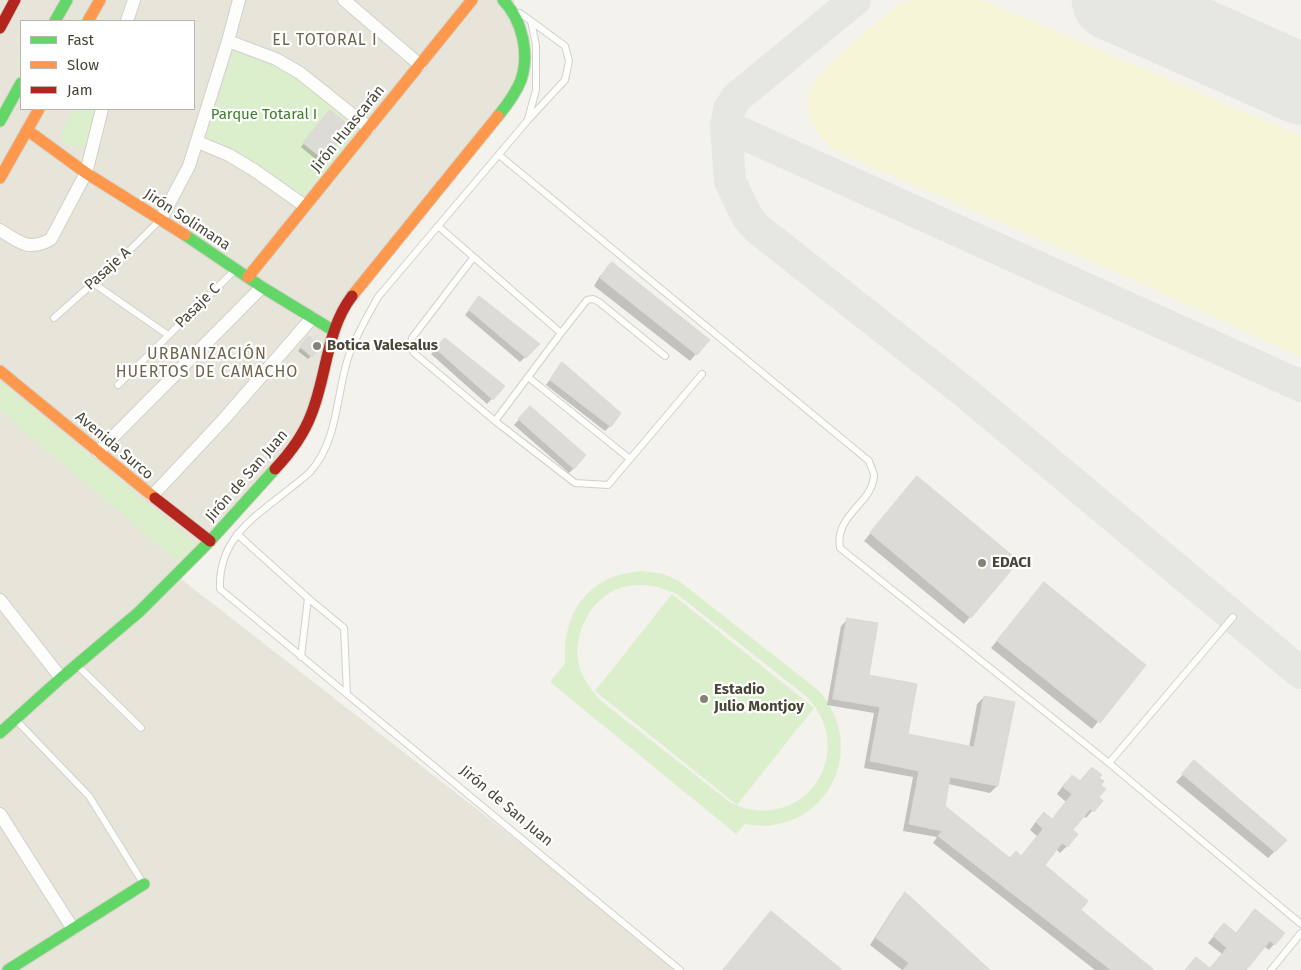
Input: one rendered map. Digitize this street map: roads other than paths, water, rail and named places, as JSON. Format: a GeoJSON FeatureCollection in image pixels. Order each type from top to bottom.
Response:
{"type":"FeatureCollection","features":[{"type":"Feature","properties":{"kind":"main road"},"geometry":{"type":"LineString","coordinates":[[0,28],[15,0]]}},
{"type":"Feature","properties":{"kind":"main road"},"geometry":{"type":"LineString","coordinates":[[56,20],[67,0]]}},
{"type":"Feature","properties":{"kind":"main road"},"geometry":{"type":"LineString","coordinates":[[89,20],[100,0]]}},
{"type":"Feature","properties":{"kind":"main road","name":"Jirón Huascarán"},"geometry":{"type":"LineString","coordinates":[[248,277],[472,0]]}},
{"type":"Feature","properties":{"kind":"main road","name":"Jirón de San Juan"},"geometry":{"type":"LineString","coordinates":[[0,733],[60,678],[139,612],[210,541],[289,454],[302,435],[312,414],[334,331],[344,306],[513,95],[522,72],[524,47],[520,26],[506,3]]}},
{"type":"Feature","properties":{"kind":"main road"},"geometry":{"type":"LineString","coordinates":[[0,121],[20,85]]}},
{"type":"Feature","properties":{"kind":"main road"},"geometry":{"type":"LineString","coordinates":[[0,178],[38,110]]}},
{"type":"Feature","properties":{"kind":"main road","name":"Jirón Solimana"},"geometry":{"type":"LineString","coordinates":[[27,130],[86,173],[161,219],[262,287],[334,331]]}},
{"type":"Feature","properties":{"kind":"main road","name":"Avenida Surco"},"geometry":{"type":"LineString","coordinates":[[0,371],[152,496],[210,541]]}},
{"type":"Feature","properties":{"kind":"main road"},"geometry":{"type":"LineString","coordinates":[[8,970],[144,884]]}},
{"type":"Feature","properties":{"kind":"street"},"geometry":{"type":"LineString","coordinates":[[127,20],[134,0]]}},
{"type":"Feature","properties":{"kind":"street"},"geometry":{"type":"LineString","coordinates":[[161,219],[189,166],[198,142],[239,0]]}},
{"type":"Feature","properties":{"kind":"street"},"geometry":{"type":"LineString","coordinates":[[344,0],[420,64]]}},
{"type":"Feature","properties":{"kind":"street"},"geometry":{"type":"LineString","coordinates":[[228,41],[276,59],[300,73],[369,128]]}},
{"type":"Feature","properties":{"kind":"street"},"geometry":{"type":"LineString","coordinates":[[0,230],[20,243],[33,246],[43,244],[51,239],[86,173],[102,110]]}},
{"type":"Feature","properties":{"kind":"street"},"geometry":{"type":"LineString","coordinates":[[198,142],[228,155],[245,165],[305,206]]}},
{"type":"Feature","properties":{"kind":"street"},"geometry":{"type":"LineString","coordinates":[[98,452],[262,287]]}},
{"type":"Feature","properties":{"kind":"street"},"geometry":{"type":"LineString","coordinates":[[152,496],[224,419],[312,318]]}},
{"type":"Feature","properties":{"kind":"street"},"geometry":{"type":"LineString","coordinates":[[0,600],[60,678]]}},
{"type":"Feature","properties":{"kind":"street"},"geometry":{"type":"LineString","coordinates":[[0,814],[73,929]]}},
{"type":"Feature","properties":{"kind":"lane"},"geometry":{"type":"LineString","coordinates":[[347,694],[344,628],[237,534],[310,472],[321,457],[331,434],[348,359],[359,330],[378,297],[528,120],[565,80],[569,61],[565,46],[506,3]]}},
{"type":"Feature","properties":{"kind":"lane"},"geometry":{"type":"LineString","coordinates":[[528,120],[536,90],[536,45],[530,21]]}},
{"type":"Feature","properties":{"kind":"lane"},"geometry":{"type":"LineString","coordinates":[[499,155],[869,461],[874,474],[871,486],[842,526],[838,538],[840,548],[1109,763],[1301,924]]}},
{"type":"Feature","properties":{"kind":"lane","name":"Pasaje A"},"geometry":{"type":"LineString","coordinates":[[54,318],[127,253],[161,219]]}},
{"type":"Feature","properties":{"kind":"lane"},"geometry":{"type":"LineString","coordinates":[[438,226],[561,333]]}},
{"type":"Feature","properties":{"kind":"lane"},"geometry":{"type":"LineString","coordinates":[[473,258],[412,338],[410,346],[414,353],[495,421],[575,483],[608,485],[702,374]]}},
{"type":"Feature","properties":{"kind":"lane","name":"Pasaje C"},"geometry":{"type":"LineString","coordinates":[[118,385],[235,269]]}},
{"type":"Feature","properties":{"kind":"lane"},"geometry":{"type":"LineString","coordinates":[[94,283],[168,335]]}},
{"type":"Feature","properties":{"kind":"lane"},"geometry":{"type":"LineString","coordinates":[[495,421],[586,300],[593,299],[599,302],[665,356]]}},
{"type":"Feature","properties":{"kind":"lane"},"geometry":{"type":"LineString","coordinates":[[528,377],[630,459]]}},
{"type":"Feature","properties":{"kind":"lane","name":"Jirón de San Juan"},"geometry":{"type":"LineString","coordinates":[[237,534],[223,557],[220,573],[220,590],[680,970]]}},
{"type":"Feature","properties":{"kind":"lane"},"geometry":{"type":"LineString","coordinates":[[301,657],[308,598]]}},
{"type":"Feature","properties":{"kind":"lane"},"geometry":{"type":"LineString","coordinates":[[1109,763],[1233,617]]}},
{"type":"Feature","properties":{"kind":"lane"},"geometry":{"type":"LineString","coordinates":[[76,665],[141,728]]}},
{"type":"Feature","properties":{"kind":"lane"},"geometry":{"type":"LineString","coordinates":[[15,720],[89,796],[144,884]]}},
{"type":"Feature","properties":{"kind":"lane"},"geometry":{"type":"LineString","coordinates":[[1271,970],[1301,933]]}},
{"type":"Feature","properties":{"kind":"place","name":"Botica Valesalus"},"geometry":{"type":"Point","coordinates":[317,346]}},
{"type":"Feature","properties":{"kind":"place","name":"EDACI"},"geometry":{"type":"Point","coordinates":[982,563]}},
{"type":"Feature","properties":{"kind":"place","name":"Estadio Julio Montjoy"},"geometry":{"type":"Point","coordinates":[704,699]}},
{"type":"Feature","properties":{"kind":"district","name":"EL TOTORAL I"},"geometry":{"type":"Point","coordinates":[325,41]}},
{"type":"Feature","properties":{"kind":"district","name":"URBANIZACIÓN HUERTOS DE CAMACHO"},"geometry":{"type":"Point","coordinates":[207,364]}},
{"type":"Feature","properties":{"kind":"park label","name":"Parque Totaral I"},"geometry":{"type":"Point","coordinates":[264,115]}}]}
